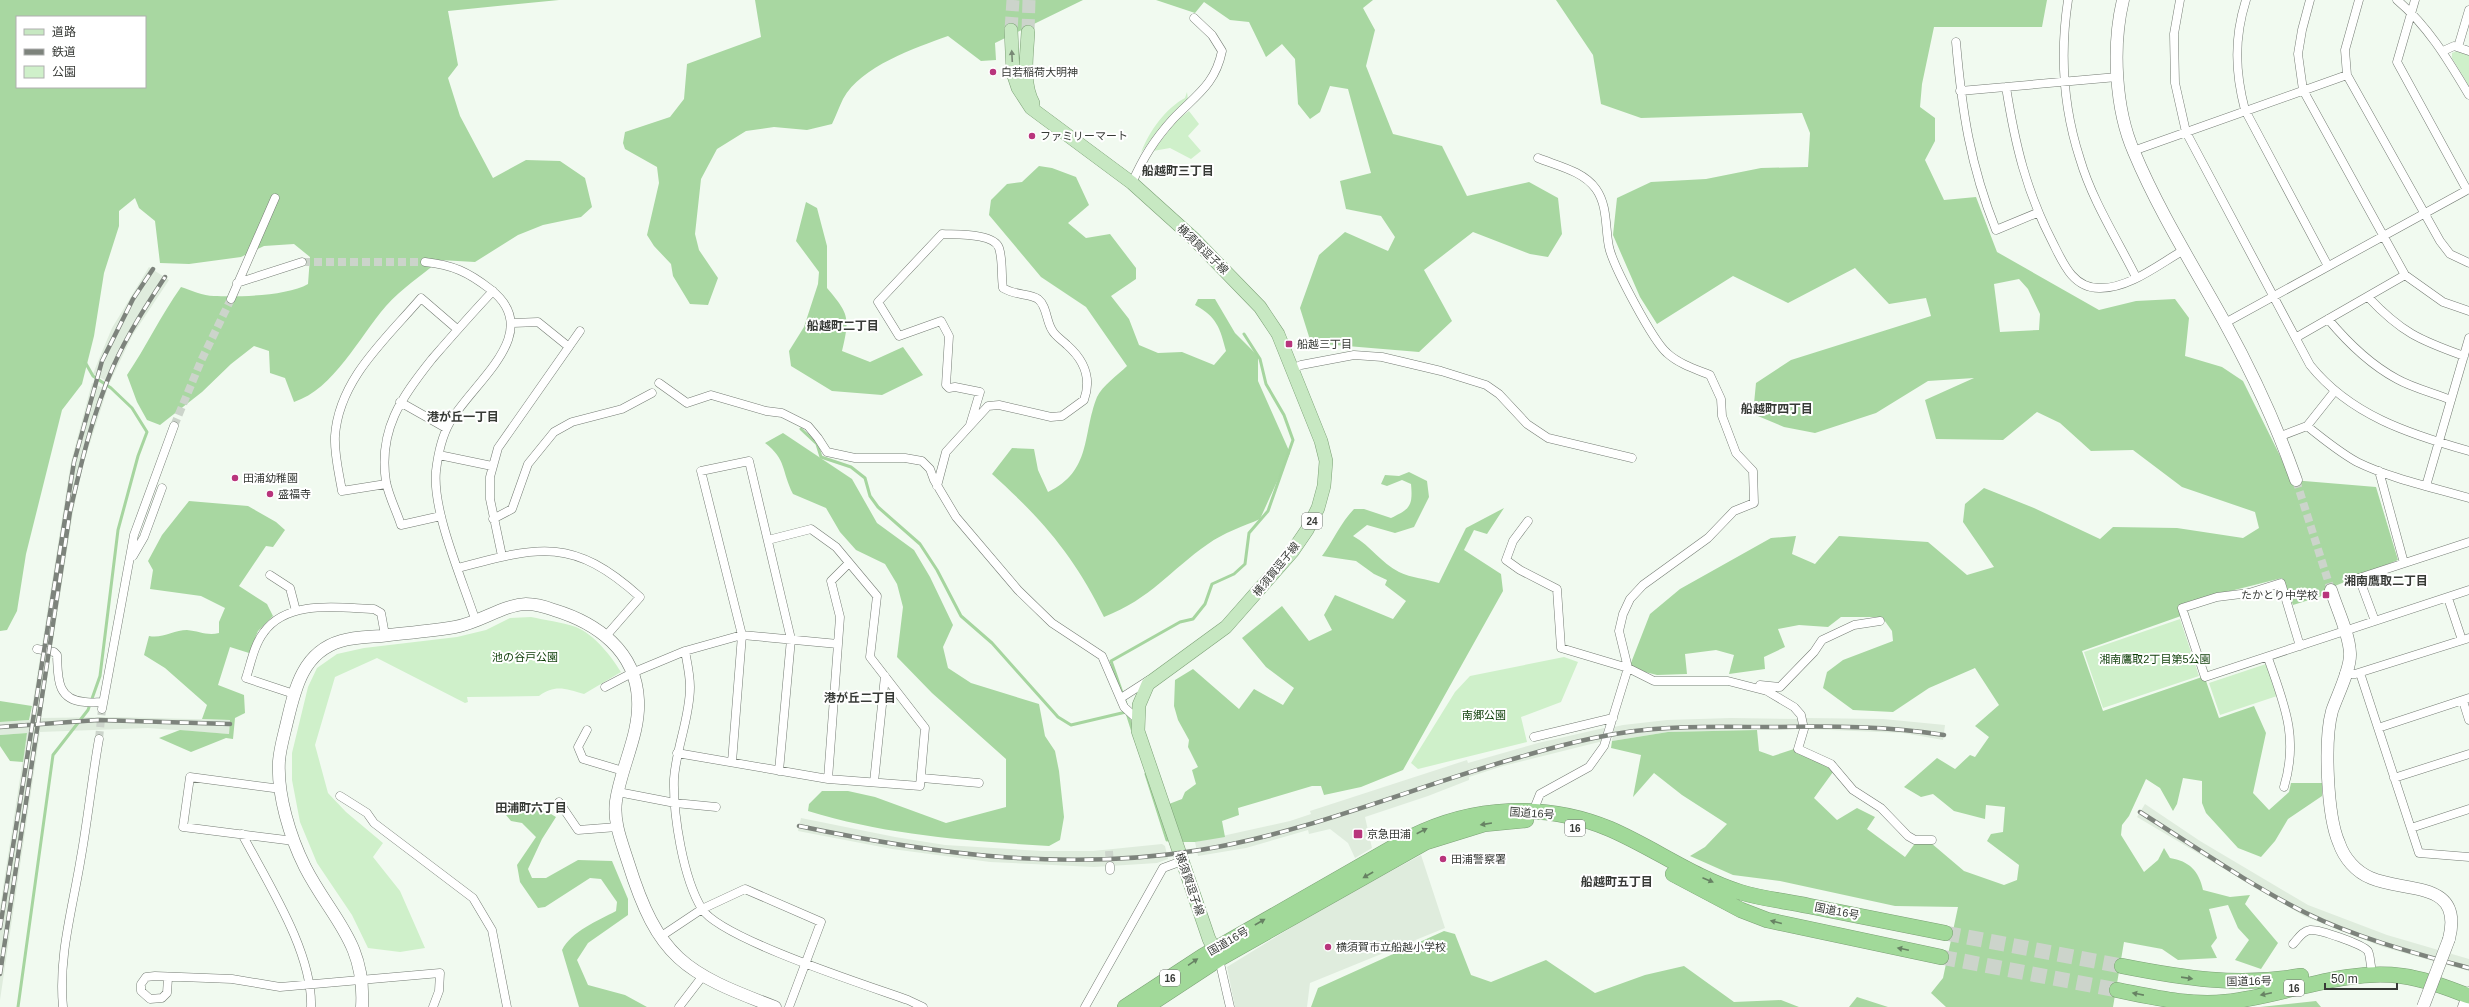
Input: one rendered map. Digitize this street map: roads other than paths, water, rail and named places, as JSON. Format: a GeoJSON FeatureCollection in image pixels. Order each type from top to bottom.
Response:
{"type":"FeatureCollection","features":[{"type":"Feature","properties":{"kind":"highway","name":"国道16号"},"geometry":{"type":"LineString","coordinates":[[1532,816],[1599,836],[1707,892],[1767,920],[1941,957]]}},
{"type":"Feature","properties":{"kind":"highway","name":"国道16号"},"geometry":{"type":"LineString","coordinates":[[1125,1007],[1217,954],[1426,842],[1484,824],[1518,820],[1532,816],[1574,817],[1610,829],[1690,872],[1729,888],[1945,933]]}},
{"type":"Feature","properties":{"kind":"highway"},"geometry":{"type":"LineString","coordinates":[[1856,939],[1860,937],[1864,926],[1857,915]]}},
{"type":"Feature","properties":{"kind":"highway"},"geometry":{"type":"LineString","coordinates":[[1880,944],[1873,940],[1872,934],[1876,925],[1882,920]]}},
{"type":"Feature","properties":{"kind":"highway","name":"国道16号"},"geometry":{"type":"LineString","coordinates":[[1146,1007],[1217,954]]}},
{"type":"Feature","properties":{"kind":"highway","name":"国道16号"},"geometry":{"type":"LineString","coordinates":[[2122,966],[2208,981],[2281,980],[2350,967],[2391,966],[2420,970],[2468,996]]}},
{"type":"Feature","properties":{"kind":"highway","name":"国道16号"},"geometry":{"type":"LineString","coordinates":[[2117,990],[2168,1000],[2198,1003],[2226,1002],[2350,976],[2383,975],[2416,978],[2468,996]]}},
{"type":"Feature","properties":{"kind":"main road","name":"横須賀逗子線"},"geometry":{"type":"LineString","coordinates":[[1011,30],[1013,73],[1024,100],[1039,115],[1132,183],[1193,238],[1260,307],[1278,334],[1321,441],[1326,461],[1324,486],[1318,508],[1307,530],[1292,552],[1241,612],[1226,627],[1160,673],[1148,684],[1143,693],[1137,719],[1138,731],[1182,862],[1209,939],[1217,954]]}},
{"type":"Feature","properties":{"kind":"main road"},"geometry":{"type":"LineString","coordinates":[[1028,32],[1028,88],[1039,115]]}},
{"type":"Feature","properties":{"kind":"street"},"geometry":{"type":"LineString","coordinates":[[2068,0],[2063,53],[2069,118],[2080,160],[2092,191],[2136,277]]}},
{"type":"Feature","properties":{"kind":"street"},"geometry":{"type":"LineString","coordinates":[[2123,0],[2117,39],[2117,77],[2133,151],[2184,250],[2225,322],[2257,384],[2281,436],[2296,480]]}},
{"type":"Feature","properties":{"kind":"street"},"geometry":{"type":"LineString","coordinates":[[2180,0],[2174,34],[2175,83],[2186,132],[2273,296],[2297,337],[2310,365],[2334,392],[2358,409],[2390,426],[2439,443],[2469,451]]}},
{"type":"Feature","properties":{"kind":"street"},"geometry":{"type":"LineString","coordinates":[[2246,0],[2239,24],[2237,58],[2238,83],[2245,110],[2328,266]]}},
{"type":"Feature","properties":{"kind":"street"},"geometry":{"type":"LineString","coordinates":[[2310,0],[2302,30],[2298,54],[2303,90],[2383,237],[2406,275],[2443,302],[2469,311]]}},
{"type":"Feature","properties":{"kind":"street"},"geometry":{"type":"LineString","coordinates":[[2359,0],[2345,50],[2347,75],[2423,214],[2450,254],[2469,263]]}},
{"type":"Feature","properties":{"kind":"street"},"geometry":{"type":"LineString","coordinates":[[2398,0],[2412,12],[2443,51],[2469,95]]}},
{"type":"Feature","properties":{"kind":"street"},"geometry":{"type":"LineString","coordinates":[[2225,322],[2468,190],[2397,62],[2415,0]]}},
{"type":"Feature","properties":{"kind":"street"},"geometry":{"type":"LineString","coordinates":[[2458,47],[2469,10]]}},
{"type":"Feature","properties":{"kind":"street"},"geometry":{"type":"LineString","coordinates":[[1132,183],[1144,155],[1173,119],[1212,80],[1219,66],[1222,51],[1212,35],[1194,18]]}},
{"type":"Feature","properties":{"kind":"street"},"geometry":{"type":"LineString","coordinates":[[1956,42],[1965,128],[1983,197],[1996,230],[2037,213]]}},
{"type":"Feature","properties":{"kind":"street"},"geometry":{"type":"LineString","coordinates":[[2443,51],[2454,46],[2469,51]]}},
{"type":"Feature","properties":{"kind":"street"},"geometry":{"type":"LineString","coordinates":[[2133,151],[2347,75]]}},
{"type":"Feature","properties":{"kind":"street"},"geometry":{"type":"LineString","coordinates":[[1960,91],[2065,83],[2117,77]]}},
{"type":"Feature","properties":{"kind":"street"},"geometry":{"type":"LineString","coordinates":[[2006,87],[2014,135],[2025,179],[2037,213],[2068,272],[2082,285],[2098,288],[2114,288],[2184,250]]}},
{"type":"Feature","properties":{"kind":"street"},"geometry":{"type":"LineString","coordinates":[[1532,816],[1540,794],[1548,788],[1573,778],[1593,764],[1604,746],[1628,668],[1619,631],[1623,614],[1630,599],[1643,585],[1708,538],[1734,511],[1754,503],[1753,471],[1736,453],[1722,416],[1721,399],[1710,375],[1689,367],[1667,353],[1652,333],[1616,267],[1609,249],[1604,204],[1596,189],[1578,173],[1538,158]]}},
{"type":"Feature","properties":{"kind":"street"},"geometry":{"type":"LineString","coordinates":[[230,299],[275,198]]}},
{"type":"Feature","properties":{"kind":"street"},"geometry":{"type":"LineString","coordinates":[[937,486],[946,452],[988,406],[999,405],[1051,417],[1062,416],[1084,400],[1088,379],[1084,367],[1073,350],[1052,331],[1043,304],[1038,299],[1013,294],[1004,288],[999,249],[996,242],[989,238],[942,234],[878,302],[899,336],[941,321],[949,336],[946,385],[949,388],[955,386],[980,392],[970,425]]}},
{"type":"Feature","properties":{"kind":"street"},"geometry":{"type":"LineString","coordinates":[[237,282],[289,264],[302,262]]}},
{"type":"Feature","properties":{"kind":"street"},"geometry":{"type":"LineString","coordinates":[[425,262],[446,264],[470,274],[492,291],[507,306],[513,323],[507,346],[446,428],[436,471],[441,516],[476,622]]}},
{"type":"Feature","properties":{"kind":"street"},"geometry":{"type":"LineString","coordinates":[[2297,337],[2406,275]]}},
{"type":"Feature","properties":{"kind":"street"},"geometry":{"type":"LineString","coordinates":[[441,516],[402,525],[386,484],[386,441],[400,402],[457,328],[492,291]]}},
{"type":"Feature","properties":{"kind":"street"},"geometry":{"type":"LineString","coordinates":[[2368,297],[2399,327],[2424,342],[2464,356]]}},
{"type":"Feature","properties":{"kind":"street"},"geometry":{"type":"LineString","coordinates":[[386,484],[342,491],[335,436],[340,409],[350,384],[421,298],[457,328]]}},
{"type":"Feature","properties":{"kind":"street"},"geometry":{"type":"LineString","coordinates":[[2328,319],[2347,342],[2381,370],[2398,380],[2451,400]]}},
{"type":"Feature","properties":{"kind":"street"},"geometry":{"type":"LineString","coordinates":[[513,323],[538,322],[570,347]]}},
{"type":"Feature","properties":{"kind":"street"},"geometry":{"type":"LineString","coordinates":[[502,556],[493,519],[490,487],[492,466],[498,448],[580,331]]}},
{"type":"Feature","properties":{"kind":"street"},"geometry":{"type":"LineString","coordinates":[[2426,486],[2469,338]]}},
{"type":"Feature","properties":{"kind":"street"},"geometry":{"type":"LineString","coordinates":[[1292,369],[1301,365],[1354,355],[1382,357],[1441,371],[1486,385],[1499,394],[1527,424],[1548,438],[1632,458]]}},
{"type":"Feature","properties":{"kind":"street"},"geometry":{"type":"LineString","coordinates":[[659,384],[687,403],[711,395],[782,413],[808,426],[827,452],[855,458],[905,458],[922,461],[930,468],[937,486],[956,517],[1018,590],[1052,623],[1102,656],[1124,707],[1137,719]]}},
{"type":"Feature","properties":{"kind":"street"},"geometry":{"type":"LineString","coordinates":[[2281,436],[2307,426],[2334,392]]}},
{"type":"Feature","properties":{"kind":"street"},"geometry":{"type":"LineString","coordinates":[[493,519],[512,509],[528,464],[554,432],[572,422],[622,409],[652,393]]}},
{"type":"Feature","properties":{"kind":"street"},"geometry":{"type":"LineString","coordinates":[[400,402],[446,428]]}},
{"type":"Feature","properties":{"kind":"street"},"geometry":{"type":"LineString","coordinates":[[37,649],[56,653],[60,689],[67,695],[84,702],[100,704],[131,560],[134,535],[174,426]]}},
{"type":"Feature","properties":{"kind":"street"},"geometry":{"type":"LineString","coordinates":[[2307,426],[2331,446],[2379,471],[2469,498]]}},
{"type":"Feature","properties":{"kind":"street"},"geometry":{"type":"LineString","coordinates":[[439,455],[492,466]]}},
{"type":"Feature","properties":{"kind":"street"},"geometry":{"type":"LineString","coordinates":[[732,762],[742,635],[701,471],[749,461],[791,639],[779,771]]}},
{"type":"Feature","properties":{"kind":"street"},"geometry":{"type":"LineString","coordinates":[[2379,471],[2404,563]]}},
{"type":"Feature","properties":{"kind":"street"},"geometry":{"type":"LineString","coordinates":[[131,560],[144,537],[162,488]]}},
{"type":"Feature","properties":{"kind":"street"},"geometry":{"type":"LineString","coordinates":[[1528,521],[1513,541],[1506,560],[1520,570],[1557,589],[1561,648],[1628,668],[1654,681],[1728,680],[1756,686],[1780,687],[1814,652],[1822,640],[1854,625],[1880,621]]}},
{"type":"Feature","properties":{"kind":"street"},"geometry":{"type":"LineString","coordinates":[[677,753],[828,779],[920,786],[922,778],[925,728],[870,657],[877,596],[836,547],[811,529],[768,540]]}},
{"type":"Feature","properties":{"kind":"street"},"geometry":{"type":"LineString","coordinates":[[2375,621],[2360,578],[2469,542]]}},
{"type":"Feature","properties":{"kind":"street"},"geometry":{"type":"LineString","coordinates":[[458,568],[502,556],[530,551],[555,551],[588,560],[616,576],[640,597],[606,636]]}},
{"type":"Feature","properties":{"kind":"street"},"geometry":{"type":"LineString","coordinates":[[828,779],[840,616],[831,581],[849,563]]}},
{"type":"Feature","properties":{"kind":"street"},"geometry":{"type":"LineString","coordinates":[[270,575],[290,588],[296,611]]}},
{"type":"Feature","properties":{"kind":"street"},"geometry":{"type":"LineString","coordinates":[[2300,646],[2281,583],[2249,593],[2217,597],[2182,608],[2205,677],[2268,658],[2469,590]]}},
{"type":"Feature","properties":{"kind":"street"},"geometry":{"type":"LineString","coordinates":[[2331,590],[2350,655],[2332,713],[2329,730],[2332,823],[2339,844],[2353,866],[2370,878],[2432,893],[2445,902],[2452,914],[2453,922],[2449,939],[2423,1007]]}},
{"type":"Feature","properties":{"kind":"street"},"geometry":{"type":"LineString","coordinates":[[2344,674],[2360,673],[2466,639],[2448,598]]}},
{"type":"Feature","properties":{"kind":"street"},"geometry":{"type":"LineString","coordinates":[[362,1007],[362,980],[356,954],[348,934],[306,868],[294,841],[281,789],[279,762],[281,746],[294,694],[307,664],[322,650],[347,640],[458,627],[476,622],[517,606],[535,605],[581,618],[606,636],[625,659],[632,672],[637,688],[638,717],[623,771],[616,809],[618,827],[642,905],[660,937],[679,959],[702,977],[727,989],[775,1007]]}},
{"type":"Feature","properties":{"kind":"street"},"geometry":{"type":"LineString","coordinates":[[294,694],[246,678],[258,642],[264,631],[274,622],[296,611],[324,607],[374,609],[381,613],[385,635]]}},
{"type":"Feature","properties":{"kind":"street"},"geometry":{"type":"LineString","coordinates":[[605,687],[632,672],[685,651],[742,635],[838,644]]}},
{"type":"Feature","properties":{"kind":"street"},"geometry":{"type":"LineString","coordinates":[[685,651],[690,686],[677,753],[675,803],[679,843],[702,909],[719,925],[806,964],[923,1007]]}},
{"type":"Feature","properties":{"kind":"street"},"geometry":{"type":"LineString","coordinates":[[2268,658],[2288,716],[2291,736],[2289,770],[2284,787]]}},
{"type":"Feature","properties":{"kind":"street"},"geometry":{"type":"LineString","coordinates":[[1120,698],[1160,673]]}},
{"type":"Feature","properties":{"kind":"street"},"geometry":{"type":"LineString","coordinates":[[2360,673],[2419,853],[2469,858]]}},
{"type":"Feature","properties":{"kind":"street"},"geometry":{"type":"LineString","coordinates":[[874,782],[885,676]]}},
{"type":"Feature","properties":{"kind":"street"},"geometry":{"type":"LineString","coordinates":[[1756,686],[1783,701],[1801,715],[1804,729],[1798,749],[1832,764],[1853,790],[1881,808],[1908,836],[1916,840],[1932,840]]}},
{"type":"Feature","properties":{"kind":"street"},"geometry":{"type":"LineString","coordinates":[[2378,728],[2466,700],[2469,720]]}},
{"type":"Feature","properties":{"kind":"street"},"geometry":{"type":"LineString","coordinates":[[1534,737],[1613,718]]}},
{"type":"Feature","properties":{"kind":"street"},"geometry":{"type":"LineString","coordinates":[[587,730],[578,747],[583,759],[623,771]]}},
{"type":"Feature","properties":{"kind":"street"},"geometry":{"type":"LineString","coordinates":[[63,1007],[60,981],[65,942],[82,856],[99,739]]}},
{"type":"Feature","properties":{"kind":"street"},"geometry":{"type":"LineString","coordinates":[[2394,778],[2469,754]]}},
{"type":"Feature","properties":{"kind":"street"},"geometry":{"type":"LineString","coordinates":[[281,789],[190,777],[183,827],[294,841]]}},
{"type":"Feature","properties":{"kind":"street"},"geometry":{"type":"LineString","coordinates":[[922,778],[979,783]]}},
{"type":"Feature","properties":{"kind":"street"},"geometry":{"type":"LineString","coordinates":[[618,792],[675,803],[716,807]]}},
{"type":"Feature","properties":{"kind":"street"},"geometry":{"type":"LineString","coordinates":[[340,796],[367,813],[374,822],[473,898],[492,930],[507,1007]]}},
{"type":"Feature","properties":{"kind":"street"},"geometry":{"type":"LineString","coordinates":[[559,802],[578,830],[618,827]]}},
{"type":"Feature","properties":{"kind":"street"},"geometry":{"type":"LineString","coordinates":[[2411,828],[2469,809]]}},
{"type":"Feature","properties":{"kind":"street"},"geometry":{"type":"LineString","coordinates":[[242,834],[283,913],[301,952],[310,986],[311,1007]]}},
{"type":"Feature","properties":{"kind":"street"},"geometry":{"type":"LineString","coordinates":[[1086,1007],[1163,868],[1182,862]]}},
{"type":"Feature","properties":{"kind":"street"},"geometry":{"type":"LineString","coordinates":[[660,937],[702,909],[745,889],[821,922],[789,1007]]}},
{"type":"Feature","properties":{"kind":"street"},"geometry":{"type":"LineString","coordinates":[[2293,944],[2304,932],[2310,930],[2324,933],[2363,946],[2369,953],[2371,966]]}},
{"type":"Feature","properties":{"kind":"street"},"geometry":{"type":"LineString","coordinates":[[1217,954],[1230,1007]]}},
{"type":"Feature","properties":{"kind":"street"},"geometry":{"type":"LineString","coordinates":[[168,978],[232,979],[280,988],[440,973],[439,991],[433,1007]]}},
{"type":"Feature","properties":{"kind":"street"},"geometry":{"type":"LineString","coordinates":[[679,1007],[702,977]]}},
{"type":"Feature","properties":{"kind":"waterway"},"geometry":{"type":"LineString","coordinates":[[1127,707],[1111,661],[1180,622],[1193,619],[1205,604],[1212,584],[1234,574],[1245,564],[1249,533],[1268,511],[1293,440],[1284,415],[1266,384],[1260,359],[1244,334]]}},
{"type":"Feature","properties":{"kind":"waterway"},"geometry":{"type":"LineString","coordinates":[[18,1007],[53,755],[88,710],[100,676],[118,530],[138,456],[147,432],[132,408],[111,388],[93,376],[85,362]]}},
{"type":"Feature","properties":{"kind":"waterway"},"geometry":{"type":"LineString","coordinates":[[801,429],[817,444],[821,457],[851,467],[865,478],[870,496],[878,507],[920,544],[937,570],[961,616],[992,643],[1058,717],[1071,725],[1126,712]]}},
{"type":"Feature","properties":{"kind":"waterway"},"geometry":{"type":"LineString","coordinates":[[1127,713],[1133,732]]}},
{"type":"Feature","properties":{"kind":"waterway"},"geometry":{"type":"LineString","coordinates":[[1146,774],[1167,840]]}},
{"type":"Feature","properties":{"kind":"tunnel"},"geometry":{"type":"LineString","coordinates":[[1011,30],[1013,0]]}},
{"type":"Feature","properties":{"kind":"tunnel"},"geometry":{"type":"LineString","coordinates":[[1028,32],[1029,0]]}},
{"type":"Feature","properties":{"kind":"tunnel"},"geometry":{"type":"LineString","coordinates":[[302,262],[425,262]]}},
{"type":"Feature","properties":{"kind":"tunnel"},"geometry":{"type":"LineString","coordinates":[[174,426],[201,361],[231,299]]}},
{"type":"Feature","properties":{"kind":"tunnel"},"geometry":{"type":"LineString","coordinates":[[2296,480],[2331,590]]}},
{"type":"Feature","properties":{"kind":"tunnel"},"geometry":{"type":"LineString","coordinates":[[99,739],[102,709]]}},
{"type":"Feature","properties":{"kind":"tunnel"},"geometry":{"type":"LineString","coordinates":[[1109,851],[1110,866]]}},
{"type":"Feature","properties":{"kind":"tunnel"},"geometry":{"type":"LineString","coordinates":[[1945,933],[2122,966]]}},
{"type":"Feature","properties":{"kind":"tunnel"},"geometry":{"type":"LineString","coordinates":[[1941,957],[2117,990]]}},
{"type":"Feature","properties":{"kind":"railway"},"geometry":{"type":"LineString","coordinates":[[0,928],[74,462],[102,361],[133,299],[153,269]]}},
{"type":"Feature","properties":{"kind":"railway"},"geometry":{"type":"LineString","coordinates":[[0,974],[70,512],[88,438],[106,384],[118,355],[165,277]]}},
{"type":"Feature","properties":{"kind":"railway"},"geometry":{"type":"LineString","coordinates":[[0,727],[98,720],[230,724]]}},
{"type":"Feature","properties":{"kind":"railway"},"geometry":{"type":"LineString","coordinates":[[799,826],[899,845],[999,857],[1099,859],[1149,856],[1200,850],[1281,832],[1321,821],[1520,757],[1575,742],[1631,731],[1695,727],[1838,727],[1880,728],[1944,735]]}},
{"type":"Feature","properties":{"kind":"railway"},"geometry":{"type":"LineString","coordinates":[[2140,812],[2263,890],[2306,913],[2365,937],[2407,951],[2469,968]]}},
{"type":"Feature","properties":{"kind":"place","name":"白若稲荷大明神"},"geometry":{"type":"Point","coordinates":[993,72]}},
{"type":"Feature","properties":{"kind":"place","name":"ファミリーマート"},"geometry":{"type":"Point","coordinates":[1032,136]}},
{"type":"Feature","properties":{"kind":"place","name":"船越三丁目"},"geometry":{"type":"Point","coordinates":[1289,344]}},
{"type":"Feature","properties":{"kind":"place","name":"田浦幼稚園"},"geometry":{"type":"Point","coordinates":[235,478]}},
{"type":"Feature","properties":{"kind":"place","name":"盛福寺"},"geometry":{"type":"Point","coordinates":[270,494]}},
{"type":"Feature","properties":{"kind":"place","name":"たかとり中学校"},"geometry":{"type":"Point","coordinates":[2326,595]}},
{"type":"Feature","properties":{"kind":"place","name":"京急田浦"},"geometry":{"type":"Point","coordinates":[1358,834]}},
{"type":"Feature","properties":{"kind":"place","name":"田浦警察署"},"geometry":{"type":"Point","coordinates":[1443,859]}},
{"type":"Feature","properties":{"kind":"place","name":"横須賀市立船越小学校"},"geometry":{"type":"Point","coordinates":[1328,947]}},
{"type":"Feature","properties":{"kind":"district","name":"船越町三丁目"},"geometry":{"type":"Point","coordinates":[1178,171]}},
{"type":"Feature","properties":{"kind":"district","name":"船越町二丁目"},"geometry":{"type":"Point","coordinates":[843,326]}},
{"type":"Feature","properties":{"kind":"district","name":"船越町四丁目"},"geometry":{"type":"Point","coordinates":[1777,409]}},
{"type":"Feature","properties":{"kind":"district","name":"港が丘一丁目"},"geometry":{"type":"Point","coordinates":[463,417]}},
{"type":"Feature","properties":{"kind":"district","name":"湘南鷹取二丁目"},"geometry":{"type":"Point","coordinates":[2386,581]}},
{"type":"Feature","properties":{"kind":"district","name":"港が丘二丁目"},"geometry":{"type":"Point","coordinates":[860,698]}},
{"type":"Feature","properties":{"kind":"district","name":"田浦町六丁目"},"geometry":{"type":"Point","coordinates":[531,808]}},
{"type":"Feature","properties":{"kind":"district","name":"船越町五丁目"},"geometry":{"type":"Point","coordinates":[1617,882]}},
{"type":"Feature","properties":{"kind":"park label","name":"池の谷戸公園"},"geometry":{"type":"Point","coordinates":[525,657]}},
{"type":"Feature","properties":{"kind":"park label","name":"湘南鷹取2丁目第5公園"},"geometry":{"type":"Point","coordinates":[2155,659]}},
{"type":"Feature","properties":{"kind":"park label","name":"南郷公園"},"geometry":{"type":"Point","coordinates":[1484,715]}}]}
